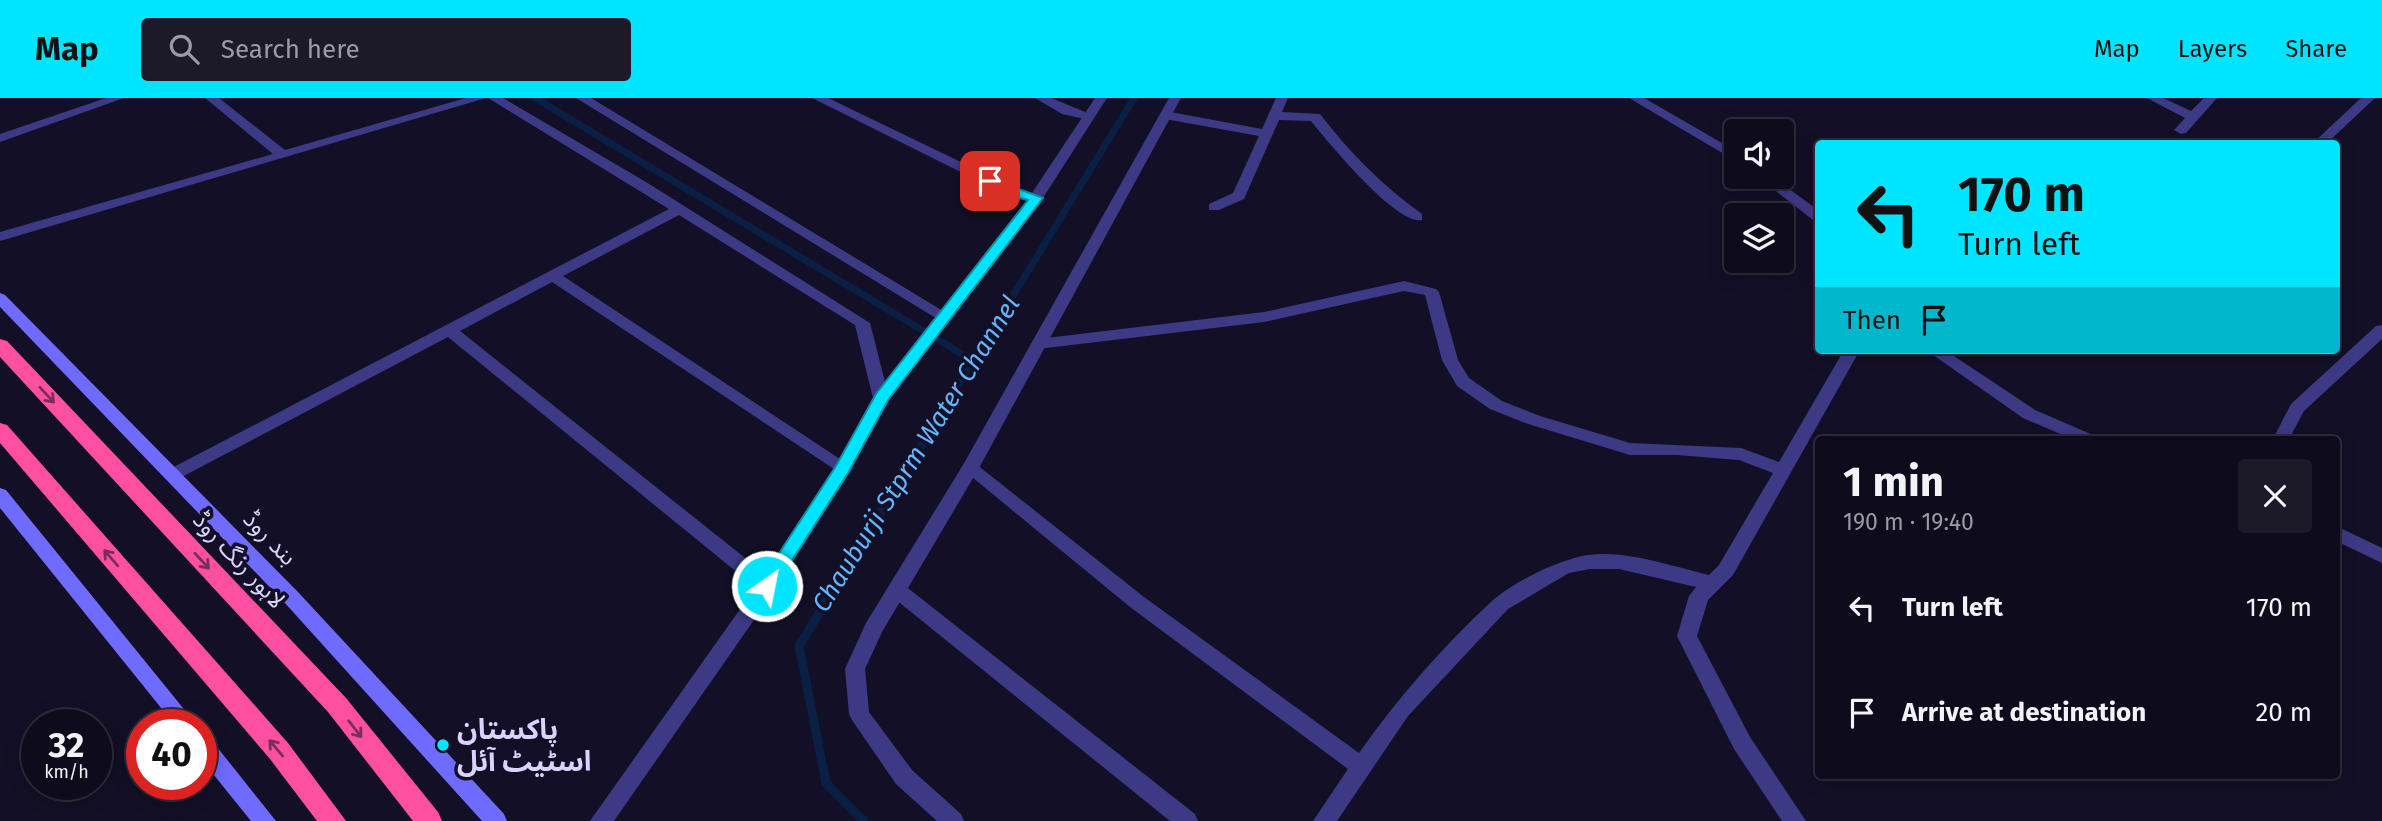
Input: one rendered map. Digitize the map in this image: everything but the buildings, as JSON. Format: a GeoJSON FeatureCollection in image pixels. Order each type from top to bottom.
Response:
{"type":"FeatureCollection","features":[{"type":"Feature","properties":{"kind":"highway","name":"لاہور رنگ روڈ"},"geometry":{"type":"LineString","coordinates":[[0,345],[337,705],[429,821]]}},
{"type":"Feature","properties":{"kind":"highway"},"geometry":{"type":"LineString","coordinates":[[0,430],[279,751],[334,821]]}},
{"type":"Feature","properties":{"kind":"main road","name":"بند روڈ"},"geometry":{"type":"LineString","coordinates":[[0,298],[291,597],[496,821]]}},
{"type":"Feature","properties":{"kind":"main road"},"geometry":{"type":"LineString","coordinates":[[1,499],[174,709]]}},
{"type":"Feature","properties":{"kind":"main road"},"geometry":{"type":"LineString","coordinates":[[217,762],[265,821]]}},
{"type":"Feature","properties":{"kind":"street"},"geometry":{"type":"LineString","coordinates":[[0,138],[118,98]]}},
{"type":"Feature","properties":{"kind":"street"},"geometry":{"type":"LineString","coordinates":[[211,98],[284,155]]}},
{"type":"Feature","properties":{"kind":"street"},"geometry":{"type":"LineString","coordinates":[[0,237],[480,98]]}},
{"type":"Feature","properties":{"kind":"street"},"geometry":{"type":"LineString","coordinates":[[494,98],[862,323],[881,398]]}},
{"type":"Feature","properties":{"kind":"street"},"geometry":{"type":"LineString","coordinates":[[582,98],[942,321]]}},
{"type":"Feature","properties":{"kind":"street"},"geometry":{"type":"LineString","coordinates":[[818,98],[1014,193],[1037,198]]}},
{"type":"Feature","properties":{"kind":"street"},"geometry":{"type":"LineString","coordinates":[[1041,98],[1067,111],[1089,116]]}},
{"type":"Feature","properties":{"kind":"street"},"geometry":{"type":"LineString","coordinates":[[601,821],[767,586],[843,469],[881,398],[942,321],[993,250],[1037,198],[1101,98]]}},
{"type":"Feature","properties":{"kind":"street"},"geometry":{"type":"LineString","coordinates":[[953,821],[904,777],[859,714],[855,669],[873,629],[970,468],[1175,98]]}},
{"type":"Feature","properties":{"kind":"street"},"geometry":{"type":"LineString","coordinates":[[1214,207],[1239,196],[1282,98]]}},
{"type":"Feature","properties":{"kind":"street"},"geometry":{"type":"LineString","coordinates":[[1635,98],[1724,150]]}},
{"type":"Feature","properties":{"kind":"street"},"geometry":{"type":"LineString","coordinates":[[2153,98],[2193,117]]}},
{"type":"Feature","properties":{"kind":"street"},"geometry":{"type":"LineString","coordinates":[[2181,130],[2211,98]]}},
{"type":"Feature","properties":{"kind":"street"},"geometry":{"type":"LineString","coordinates":[[2322,140],[2369,98]]}},
{"type":"Feature","properties":{"kind":"street"},"geometry":{"type":"LineString","coordinates":[[1166,115],[1268,134]]}},
{"type":"Feature","properties":{"kind":"street"},"geometry":{"type":"LineString","coordinates":[[1272,116],[1315,117],[1345,157],[1375,187],[1417,217]]}},
{"type":"Feature","properties":{"kind":"street"},"geometry":{"type":"LineString","coordinates":[[1781,189],[1815,215]]}},
{"type":"Feature","properties":{"kind":"street"},"geometry":{"type":"LineString","coordinates":[[172,475],[679,209]]}},
{"type":"Feature","properties":{"kind":"street"},"geometry":{"type":"LineString","coordinates":[[552,275],[843,469]]}},
{"type":"Feature","properties":{"kind":"street"},"geometry":{"type":"LineString","coordinates":[[1038,344],[1264,317],[1404,286],[1420,288],[1431,292],[1436,299],[1437,317],[1450,360],[1463,382],[1496,405],[1534,420],[1630,449],[1677,449],[1741,454],[1783,470]]}},
{"type":"Feature","properties":{"kind":"street"},"geometry":{"type":"LineString","coordinates":[[449,330],[767,586]]}},
{"type":"Feature","properties":{"kind":"street"},"geometry":{"type":"LineString","coordinates":[[2283,436],[2297,408],[2382,330]]}},
{"type":"Feature","properties":{"kind":"street"},"geometry":{"type":"LineString","coordinates":[[1795,821],[1742,743],[1688,636],[1699,596],[1726,570],[1850,354]]}},
{"type":"Feature","properties":{"kind":"street"},"geometry":{"type":"LineString","coordinates":[[1940,354],[2029,414],[2080,436]]}},
{"type":"Feature","properties":{"kind":"street"},"geometry":{"type":"LineString","coordinates":[[970,468],[1137,602],[1362,767]]}},
{"type":"Feature","properties":{"kind":"street"},"geometry":{"type":"LineString","coordinates":[[2340,535],[2382,556]]}},
{"type":"Feature","properties":{"kind":"street"},"geometry":{"type":"LineString","coordinates":[[1324,821],[1401,710],[1501,604],[1564,567],[1590,562],[1619,562],[1711,583]]}},
{"type":"Feature","properties":{"kind":"street"},"geometry":{"type":"LineString","coordinates":[[897,590],[1187,821]]}},
{"type":"Feature","properties":{"kind":"waterway"},"geometry":{"type":"LineString","coordinates":[[535,98],[972,360]]}},
{"type":"Feature","properties":{"kind":"waterway","name":"Chauburji Stprm Water Channel"},"geometry":{"type":"LineString","coordinates":[[943,410],[1134,98]]}},
{"type":"Feature","properties":{"kind":"waterway","name":"Chauburji Stprm Water Channel"},"geometry":{"type":"LineString","coordinates":[[864,821],[826,783],[799,646],[944,408]]}},
{"type":"Feature","properties":{"kind":"place","name":"پاکستان اسٹیٹ آئل"},"geometry":{"type":"Point","coordinates":[443,745]}},
{"type":"Feature","properties":{"kind":"route"},"geometry":{"type":"LineString","coordinates":[[767,586],[843,469],[881,398],[993,250],[1037,198],[1014,193],[990,181]]}}]}
